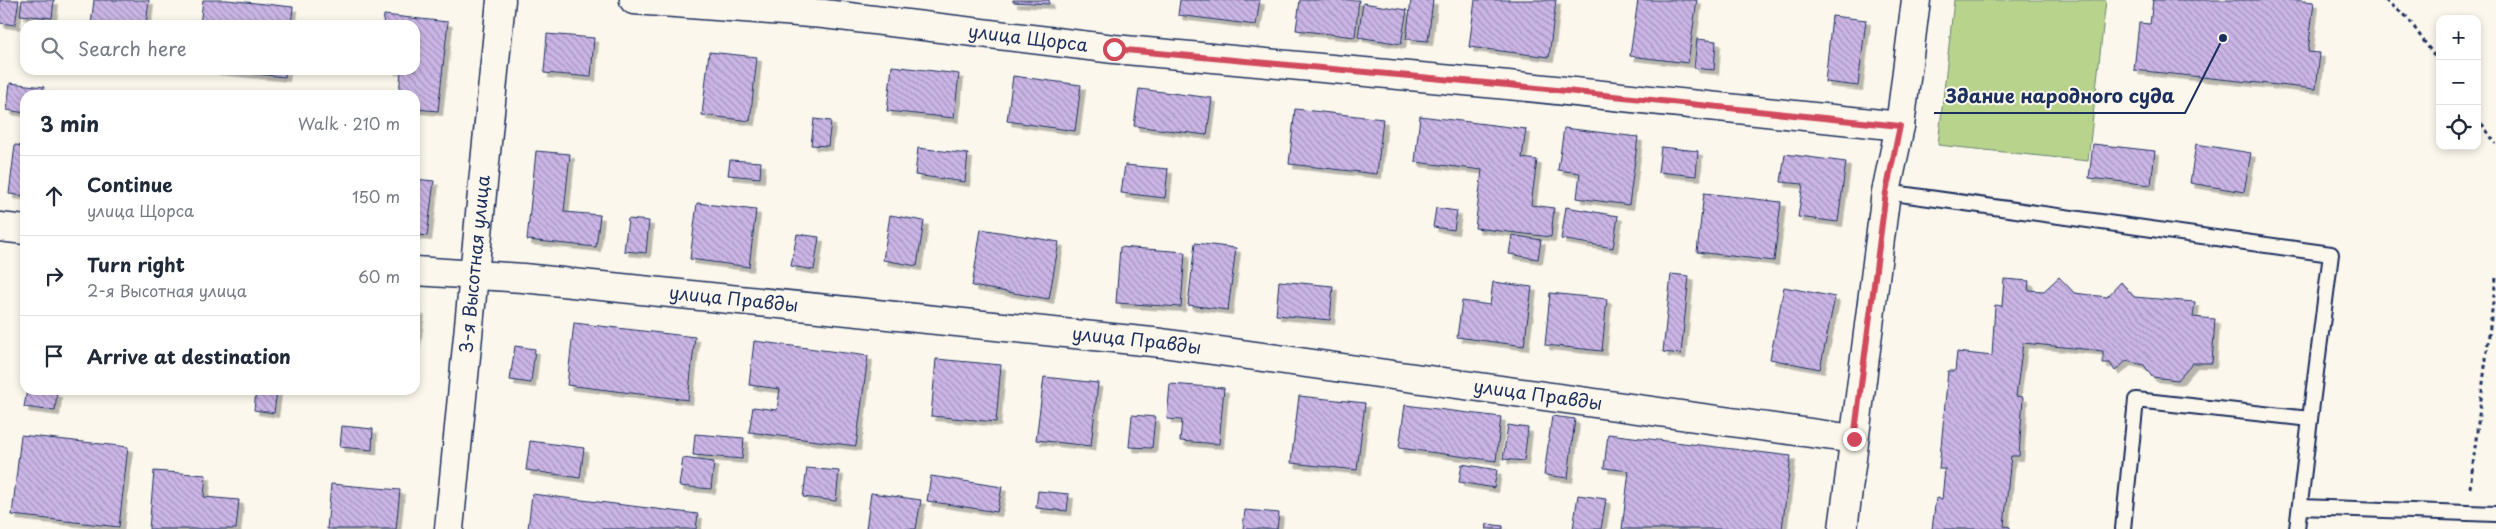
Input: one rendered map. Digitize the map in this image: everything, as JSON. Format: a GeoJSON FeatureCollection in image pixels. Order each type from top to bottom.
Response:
{"type":"FeatureCollection","features":[{"type":"Feature","properties":{"kind":"street","name":"3-я Высотная улица"},"geometry":{"type":"LineString","coordinates":[[449,529],[501,0]]}},
{"type":"Feature","properties":{"kind":"street","name":"улица Щорса"},"geometry":{"type":"LineString","coordinates":[[634,0],[824,14],[1114,49],[1498,84],[1900,126]]}},
{"type":"Feature","properties":{"kind":"street"},"geometry":{"type":"LineString","coordinates":[[1843,529],[1886,192],[1900,126],[1916,0]]}},
{"type":"Feature","properties":{"kind":"street"},"geometry":{"type":"LineString","coordinates":[[0,227],[20,229]]}},
{"type":"Feature","properties":{"kind":"street","name":"улица Правды"},"geometry":{"type":"LineString","coordinates":[[420,271],[475,274],[1162,343],[1854,439]]}},
{"type":"Feature","properties":{"kind":"lane"},"geometry":{"type":"LineString","coordinates":[[1886,192],[2331,254],[2297,529]]}},
{"type":"Feature","properties":{"kind":"lane"},"geometry":{"type":"LineString","coordinates":[[2122,529],[2136,400],[2310,419]]}},
{"type":"Feature","properties":{"kind":"lane"},"geometry":{"type":"LineString","coordinates":[[2300,507],[2496,514]]}},
{"type":"Feature","properties":{"kind":"path"},"geometry":{"type":"LineString","coordinates":[[2386,0],[2407,17],[2437,60]]}},
{"type":"Feature","properties":{"kind":"path"},"geometry":{"type":"LineString","coordinates":[[2481,123],[2496,144]]}},
{"type":"Feature","properties":{"kind":"path"},"geometry":{"type":"LineString","coordinates":[[2466,513],[2496,278]]}},
{"type":"Feature","properties":{"kind":"green space"},"geometry":{"type":"Polygon","coordinates":[[[1954,0],[2106,0],[2088,161],[1938,145],[1954,0]]]}},
{"type":"Feature","properties":{"kind":"building"},"geometry":{"type":"Polygon","coordinates":[[[0,0],[19,0],[15,25],[0,23],[0,0]]]}},
{"type":"Feature","properties":{"kind":"building"},"geometry":{"type":"Polygon","coordinates":[[[22,0],[54,0],[52,18],[20,15],[22,0]]]}},
{"type":"Feature","properties":{"kind":"building"},"geometry":{"type":"Polygon","coordinates":[[[94,0],[149,0],[147,20],[92,20],[94,0]]]}},
{"type":"Feature","properties":{"kind":"building"},"geometry":{"type":"Polygon","coordinates":[[[203,0],[227,0],[293,7],[292,20],[201,20],[203,0]]]}},
{"type":"Feature","properties":{"kind":"building"},"geometry":{"type":"Polygon","coordinates":[[[1013,0],[1049,0],[1049,4],[1013,2],[1013,0]]]}},
{"type":"Feature","properties":{"kind":"building"},"geometry":{"type":"Polygon","coordinates":[[[1180,0],[1260,0],[1256,25],[1178,15],[1180,0]]]}},
{"type":"Feature","properties":{"kind":"building"},"geometry":{"type":"Polygon","coordinates":[[[1300,0],[1359,0],[1355,37],[1296,30],[1300,0]]]}},
{"type":"Feature","properties":{"kind":"building"},"geometry":{"type":"Polygon","coordinates":[[[1411,0],[1433,0],[1428,41],[1406,39],[1411,0]]]}},
{"type":"Feature","properties":{"kind":"building"},"geometry":{"type":"Polygon","coordinates":[[[1475,0],[1556,0],[1549,57],[1469,47],[1475,0]]]}},
{"type":"Feature","properties":{"kind":"building"},"geometry":{"type":"Polygon","coordinates":[[[1638,0],[1697,0],[1688,63],[1630,56],[1638,0]]]}},
{"type":"Feature","properties":{"kind":"building"},"geometry":{"type":"Polygon","coordinates":[[[2153,0],[2290,0],[2314,2],[2308,52],[2320,53],[2316,89],[2134,70],[2139,23],[2150,24],[2153,0]]]}},
{"type":"Feature","properties":{"kind":"building"},"geometry":{"type":"Polygon","coordinates":[[[1363,3],[1407,10],[1401,44],[1358,37],[1363,3]]]}},
{"type":"Feature","properties":{"kind":"building"},"geometry":{"type":"Polygon","coordinates":[[[384,15],[448,22],[438,111],[420,109],[420,90],[399,90],[401,75],[420,75],[420,20],[384,20],[384,15]]]}},
{"type":"Feature","properties":{"kind":"building"},"geometry":{"type":"Polygon","coordinates":[[[1832,16],[1866,20],[1858,86],[1825,82],[1832,16]]]}},
{"type":"Feature","properties":{"kind":"building"},"geometry":{"type":"Polygon","coordinates":[[[547,34],[594,38],[591,77],[544,73],[547,34]]]}},
{"type":"Feature","properties":{"kind":"building"},"geometry":{"type":"Polygon","coordinates":[[[1697,39],[1716,41],[1714,70],[1694,68],[1697,39]]]}},
{"type":"Feature","properties":{"kind":"building"},"geometry":{"type":"Polygon","coordinates":[[[709,52],[757,57],[750,121],[702,115],[709,52]]]}},
{"type":"Feature","properties":{"kind":"building"},"geometry":{"type":"Polygon","coordinates":[[[892,66],[959,74],[954,118],[887,111],[892,66]]]}},
{"type":"Feature","properties":{"kind":"building"},"geometry":{"type":"Polygon","coordinates":[[[265,75],[285,75],[285,77],[265,75]]]}},
{"type":"Feature","properties":{"kind":"building"},"geometry":{"type":"Polygon","coordinates":[[[1013,76],[1081,85],[1075,131],[1007,121],[1013,76]]]}},
{"type":"Feature","properties":{"kind":"building"},"geometry":{"type":"Polygon","coordinates":[[[10,83],[44,87],[44,90],[20,90],[20,112],[7,110],[10,83]]]}},
{"type":"Feature","properties":{"kind":"building"},"geometry":{"type":"Polygon","coordinates":[[[1139,89],[1212,98],[1207,135],[1134,126],[1139,89]]]}},
{"type":"Feature","properties":{"kind":"building"},"geometry":{"type":"Polygon","coordinates":[[[1295,109],[1383,119],[1377,174],[1289,164],[1295,109]]]}},
{"type":"Feature","properties":{"kind":"building"},"geometry":{"type":"Polygon","coordinates":[[[1420,116],[1526,129],[1522,158],[1537,160],[1531,205],[1554,208],[1551,237],[1475,228],[1482,170],[1415,162],[1420,116]]]}},
{"type":"Feature","properties":{"kind":"building"},"geometry":{"type":"Polygon","coordinates":[[[814,119],[831,121],[828,146],[811,145],[814,119]]]}},
{"type":"Feature","properties":{"kind":"building"},"geometry":{"type":"Polygon","coordinates":[[[1564,128],[1638,137],[1629,205],[1577,198],[1580,173],[1558,170],[1564,128]]]}},
{"type":"Feature","properties":{"kind":"building"},"geometry":{"type":"Polygon","coordinates":[[[2093,144],[2155,151],[2151,185],[2089,178],[2093,144]]]}},
{"type":"Feature","properties":{"kind":"building"},"geometry":{"type":"Polygon","coordinates":[[[2196,144],[2251,153],[2244,192],[2190,183],[2196,144]]]}},
{"type":"Feature","properties":{"kind":"building"},"geometry":{"type":"Polygon","coordinates":[[[15,145],[20,146],[20,195],[9,194],[15,145]]]}},
{"type":"Feature","properties":{"kind":"building"},"geometry":{"type":"Polygon","coordinates":[[[1661,147],[1698,151],[1696,176],[1658,172],[1661,147]]]}},
{"type":"Feature","properties":{"kind":"building"},"geometry":{"type":"Polygon","coordinates":[[[918,148],[968,154],[965,182],[915,175],[918,148]]]}},
{"type":"Feature","properties":{"kind":"building"},"geometry":{"type":"Polygon","coordinates":[[[536,151],[570,154],[564,212],[600,215],[596,247],[527,240],[536,151]]]}},
{"type":"Feature","properties":{"kind":"building"},"geometry":{"type":"Polygon","coordinates":[[[1785,154],[1846,162],[1838,222],[1798,217],[1803,184],[1781,182],[1785,154]]]}},
{"type":"Feature","properties":{"kind":"building"},"geometry":{"type":"Polygon","coordinates":[[[730,160],[761,162],[760,178],[728,175],[730,160]]]}},
{"type":"Feature","properties":{"kind":"building"},"geometry":{"type":"Polygon","coordinates":[[[1125,165],[1168,169],[1165,198],[1121,193],[1125,165]]]}},
{"type":"Feature","properties":{"kind":"building"},"geometry":{"type":"Polygon","coordinates":[[[420,180],[434,181],[427,236],[420,235],[420,180]]]}},
{"type":"Feature","properties":{"kind":"building"},"geometry":{"type":"Polygon","coordinates":[[[1704,193],[1781,202],[1774,261],[1697,252],[1704,193]]]}},
{"type":"Feature","properties":{"kind":"building"},"geometry":{"type":"Polygon","coordinates":[[[697,203],[756,210],[749,267],[690,259],[697,203]]]}},
{"type":"Feature","properties":{"kind":"building"},"geometry":{"type":"Polygon","coordinates":[[[1566,207],[1618,216],[1613,248],[1561,239],[1566,207]]]}},
{"type":"Feature","properties":{"kind":"building"},"geometry":{"type":"Polygon","coordinates":[[[1436,208],[1457,211],[1454,230],[1433,227],[1436,208]]]}},
{"type":"Feature","properties":{"kind":"building"},"geometry":{"type":"Polygon","coordinates":[[[890,215],[924,221],[917,266],[883,260],[890,215]]]}},
{"type":"Feature","properties":{"kind":"building"},"geometry":{"type":"Polygon","coordinates":[[[628,219],[649,221],[646,253],[624,251],[628,219]]]}},
{"type":"Feature","properties":{"kind":"building"},"geometry":{"type":"Polygon","coordinates":[[[981,229],[1059,242],[1049,299],[972,286],[981,229]]]}},
{"type":"Feature","properties":{"kind":"building"},"geometry":{"type":"Polygon","coordinates":[[[797,234],[819,237],[814,270],[791,266],[797,234]]]}},
{"type":"Feature","properties":{"kind":"building"},"geometry":{"type":"Polygon","coordinates":[[[1512,235],[1541,240],[1538,259],[1509,254],[1512,235]]]}},
{"type":"Feature","properties":{"kind":"building"},"geometry":{"type":"Polygon","coordinates":[[[1195,243],[1236,248],[1228,310],[1188,305],[1195,243]]]}},
{"type":"Feature","properties":{"kind":"building"},"geometry":{"type":"Polygon","coordinates":[[[1120,247],[1185,252],[1181,307],[1116,303],[1120,247]]]}},
{"type":"Feature","properties":{"kind":"building"},"geometry":{"type":"Polygon","coordinates":[[[1671,274],[1689,276],[1681,354],[1663,352],[1671,274]]]}},
{"type":"Feature","properties":{"kind":"building"},"geometry":{"type":"Polygon","coordinates":[[[2059,277],[2074,293],[2107,297],[2121,282],[2134,297],[2195,302],[2193,317],[2215,319],[2212,363],[2193,363],[2178,380],[2152,377],[2144,365],[2126,361],[2115,371],[2110,363],[2103,363],[2103,351],[2023,343],[2016,396],[2023,397],[2019,456],[2011,456],[2004,526],[2010,527],[2010,529],[1932,529],[1936,498],[1942,499],[1945,469],[1939,469],[1948,371],[1955,371],[1957,352],[1992,356],[1995,305],[2002,306],[2004,279],[2029,281],[2028,290],[2044,291],[2059,277]]]}},
{"type":"Feature","properties":{"kind":"building"},"geometry":{"type":"Polygon","coordinates":[[[1279,281],[1333,286],[1330,320],[1276,315],[1279,281]]]}},
{"type":"Feature","properties":{"kind":"building"},"geometry":{"type":"Polygon","coordinates":[[[1493,282],[1532,287],[1524,346],[1457,337],[1462,301],[1490,305],[1493,282]]]}},
{"type":"Feature","properties":{"kind":"building"},"geometry":{"type":"Polygon","coordinates":[[[1784,287],[1835,297],[1820,369],[1770,359],[1784,287]]]}},
{"type":"Feature","properties":{"kind":"building"},"geometry":{"type":"Polygon","coordinates":[[[1550,293],[1607,299],[1602,351],[1545,345],[1550,293]]]}},
{"type":"Feature","properties":{"kind":"building"},"geometry":{"type":"Polygon","coordinates":[[[574,323],[695,337],[688,400],[567,385],[574,323]]]}},
{"type":"Feature","properties":{"kind":"building"},"geometry":{"type":"Polygon","coordinates":[[[754,341],[868,356],[856,446],[749,432],[753,407],[777,410],[780,389],[749,385],[754,341]]]}},
{"type":"Feature","properties":{"kind":"building"},"geometry":{"type":"Polygon","coordinates":[[[515,346],[535,349],[531,383],[510,380],[515,346]]]}},
{"type":"Feature","properties":{"kind":"building"},"geometry":{"type":"Polygon","coordinates":[[[936,359],[1001,365],[996,422],[931,416],[936,359]]]}},
{"type":"Feature","properties":{"kind":"building"},"geometry":{"type":"Polygon","coordinates":[[[1044,377],[1098,383],[1091,446],[1036,440],[1044,377]]]}},
{"type":"Feature","properties":{"kind":"building"},"geometry":{"type":"Polygon","coordinates":[[[1170,384],[1224,388],[1219,444],[1180,441],[1182,420],[1167,419],[1170,384]]]}},
{"type":"Feature","properties":{"kind":"building"},"geometry":{"type":"Polygon","coordinates":[[[26,395],[57,395],[55,411],[24,407],[26,395]]]}},
{"type":"Feature","properties":{"kind":"building"},"geometry":{"type":"Polygon","coordinates":[[[256,395],[276,395],[274,413],[254,410],[256,395]]]}},
{"type":"Feature","properties":{"kind":"building"},"geometry":{"type":"Polygon","coordinates":[[[1299,396],[1365,403],[1357,470],[1291,463],[1299,396]]]}},
{"type":"Feature","properties":{"kind":"building"},"geometry":{"type":"Polygon","coordinates":[[[1405,405],[1501,417],[1496,461],[1399,448],[1405,405]]]}},
{"type":"Feature","properties":{"kind":"building"},"geometry":{"type":"Polygon","coordinates":[[[1132,415],[1155,417],[1152,448],[1129,447],[1132,415]]]}},
{"type":"Feature","properties":{"kind":"building"},"geometry":{"type":"Polygon","coordinates":[[[1552,416],[1575,419],[1568,478],[1544,475],[1552,416]]]}},
{"type":"Feature","properties":{"kind":"building"},"geometry":{"type":"Polygon","coordinates":[[[1508,425],[1528,428],[1524,461],[1503,459],[1508,425]]]}},
{"type":"Feature","properties":{"kind":"building"},"geometry":{"type":"Polygon","coordinates":[[[342,426],[373,429],[372,450],[340,447],[342,426]]]}},
{"type":"Feature","properties":{"kind":"building"},"geometry":{"type":"Polygon","coordinates":[[[695,434],[744,438],[742,459],[693,455],[695,434]]]}},
{"type":"Feature","properties":{"kind":"building"},"geometry":{"type":"Polygon","coordinates":[[[1608,434],[1791,456],[1782,529],[1622,529],[1629,471],[1604,468],[1608,434]]]}},
{"type":"Feature","properties":{"kind":"building"},"geometry":{"type":"Polygon","coordinates":[[[21,435],[128,447],[119,527],[12,515],[21,435]]]}},
{"type":"Feature","properties":{"kind":"building"},"geometry":{"type":"Polygon","coordinates":[[[530,441],[584,448],[580,478],[526,470],[530,441]]]}},
{"type":"Feature","properties":{"kind":"building"},"geometry":{"type":"Polygon","coordinates":[[[683,458],[714,462],[711,489],[679,486],[683,458]]]}},
{"type":"Feature","properties":{"kind":"building"},"geometry":{"type":"Polygon","coordinates":[[[1462,464],[1497,470],[1494,488],[1459,482],[1462,464]]]}},
{"type":"Feature","properties":{"kind":"building"},"geometry":{"type":"Polygon","coordinates":[[[807,468],[839,471],[836,501],[803,497],[807,468]]]}},
{"type":"Feature","properties":{"kind":"building"},"geometry":{"type":"Polygon","coordinates":[[[154,471],[206,475],[204,497],[239,500],[236,529],[149,529],[154,471]]]}},
{"type":"Feature","properties":{"kind":"building"},"geometry":{"type":"Polygon","coordinates":[[[931,476],[1002,487],[997,512],[927,501],[931,476]]]}},
{"type":"Feature","properties":{"kind":"building"},"geometry":{"type":"Polygon","coordinates":[[[331,484],[400,490],[396,529],[327,529],[331,484]]]}},
{"type":"Feature","properties":{"kind":"building"},"geometry":{"type":"Polygon","coordinates":[[[1038,491],[1069,494],[1067,511],[1036,508],[1038,491]]]}},
{"type":"Feature","properties":{"kind":"building"},"geometry":{"type":"Polygon","coordinates":[[[871,493],[921,500],[916,529],[866,529],[871,493]]]}},
{"type":"Feature","properties":{"kind":"building"},"geometry":{"type":"Polygon","coordinates":[[[532,494],[698,514],[696,529],[528,529],[532,494]]]}},
{"type":"Feature","properties":{"kind":"building"},"geometry":{"type":"Polygon","coordinates":[[[1578,495],[1606,499],[1601,529],[1573,529],[1578,495]]]}},
{"type":"Feature","properties":{"kind":"building"},"geometry":{"type":"Polygon","coordinates":[[[1245,510],[1279,513],[1277,529],[1243,529],[1245,510]]]}},
{"type":"Feature","properties":{"kind":"building"},"geometry":{"type":"Polygon","coordinates":[[[1487,524],[1503,526],[1503,529],[1486,529],[1487,524]]]}},
{"type":"Feature","properties":{"kind":"place","name":"Здание народного суда"},"geometry":{"type":"Point","coordinates":[2223,38]}},
{"type":"Feature","properties":{"kind":"route"},"geometry":{"type":"LineString","coordinates":[[1114,49],[1508,85],[1900,126],[1886,192],[1854,439]]}}]}
